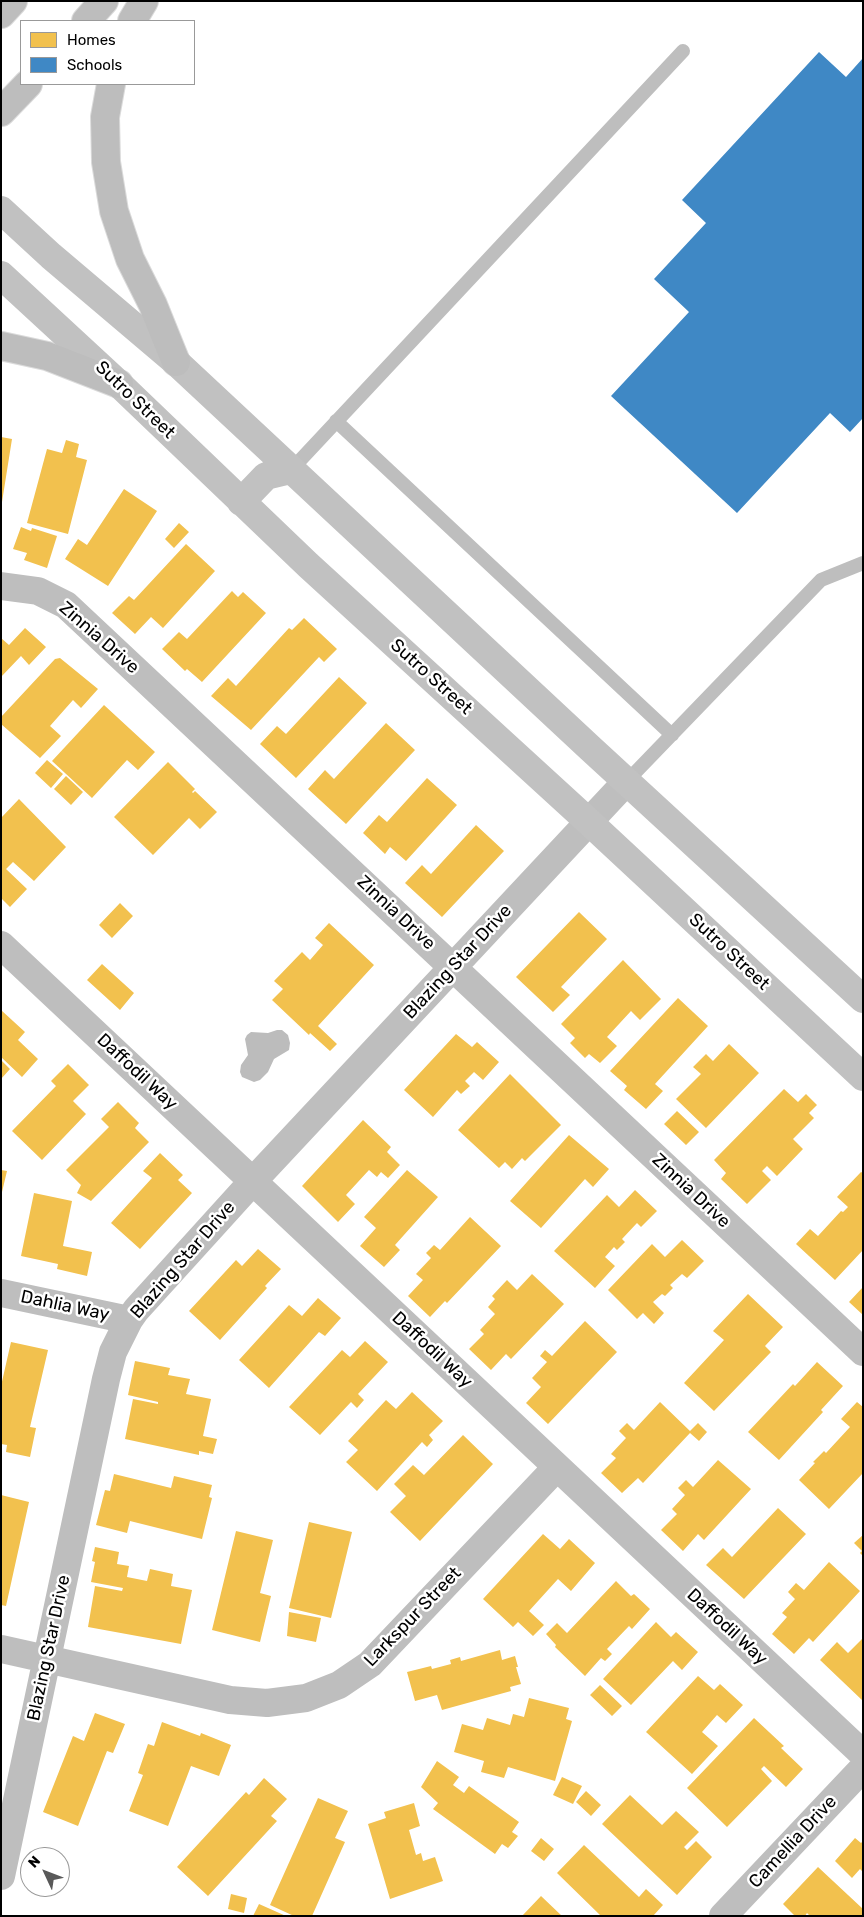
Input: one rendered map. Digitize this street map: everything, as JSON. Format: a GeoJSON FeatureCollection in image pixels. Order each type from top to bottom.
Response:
{"type":"FeatureCollection","features":[{"type":"Feature","properties":{"kind":"main road"},"geometry":{"type":"LineString","coordinates":[[1,14],[13,1]]}},
{"type":"Feature","properties":{"kind":"main road"},"geometry":{"type":"LineString","coordinates":[[87,20],[104,1]]}},
{"type":"Feature","properties":{"kind":"main road"},"geometry":{"type":"LineString","coordinates":[[133,20],[144,1]]}},
{"type":"Feature","properties":{"kind":"main road"},"geometry":{"type":"LineString","coordinates":[[1,112],[27,85]]}},
{"type":"Feature","properties":{"kind":"main road"},"geometry":{"type":"LineString","coordinates":[[111,85],[105,117],[106,162],[114,211],[130,259],[154,305],[176,362]]}},
{"type":"Feature","properties":{"kind":"main road"},"geometry":{"type":"LineString","coordinates":[[1,210],[51,256],[176,362],[290,470],[863,999]]}},
{"type":"Feature","properties":{"kind":"main road","name":"Sutro Street"},"geometry":{"type":"LineString","coordinates":[[1,275],[119,384],[240,502],[589,822],[863,1077]]}},
{"type":"Feature","properties":{"kind":"main road"},"geometry":{"type":"LineString","coordinates":[[1,346],[47,356],[119,384]]}},
{"type":"Feature","properties":{"kind":"main road"},"geometry":{"type":"LineString","coordinates":[[240,502],[266,476],[290,470]]}},
{"type":"Feature","properties":{"kind":"street","name":"Zinnia Drive"},"geometry":{"type":"LineString","coordinates":[[1,586],[38,591],[66,605],[863,1352]]}},
{"type":"Feature","properties":{"kind":"street","name":"Blazing Star Drive"},"geometry":{"type":"LineString","coordinates":[[1,1876],[106,1379],[113,1352],[129,1320],[252,1181],[627,782]]}},
{"type":"Feature","properties":{"kind":"street","name":"Daffodil Way"},"geometry":{"type":"LineString","coordinates":[[1,945],[863,1754]]}},
{"type":"Feature","properties":{"kind":"street","name":"Dahlia Way"},"geometry":{"type":"LineString","coordinates":[[1,1292],[129,1320]]}},
{"type":"Feature","properties":{"kind":"street","name":"Larkspur Street"},"geometry":{"type":"LineString","coordinates":[[1,1649],[230,1700],[267,1703],[306,1698],[339,1685],[370,1664],[557,1467]]}},
{"type":"Feature","properties":{"kind":"street","name":"Camellia Drive"},"geometry":{"type":"LineString","coordinates":[[723,1916],[863,1768]]}},
{"type":"Feature","properties":{"kind":"lane"},"geometry":{"type":"LineString","coordinates":[[290,470],[683,51]]}},
{"type":"Feature","properties":{"kind":"lane"},"geometry":{"type":"LineString","coordinates":[[336,421],[672,735]]}},
{"type":"Feature","properties":{"kind":"lane"},"geometry":{"type":"LineString","coordinates":[[627,782],[820,580],[863,563]]}},
{"type":"Feature","properties":{"kind":"shaded area"},"geometry":{"type":"Polygon","coordinates":[[[282,1030],[288,1035],[289,1050],[274,1059],[268,1072],[260,1080],[254,1082],[242,1077],[240,1072],[241,1065],[248,1055],[245,1039],[247,1035],[251,1032],[268,1033],[282,1030]]]}},
{"type":"Feature","properties":{"kind":"building: Homes"},"geometry":{"type":"Polygon","coordinates":[[[1,437],[12,439],[2,502],[1,502],[1,437]]]}},
{"type":"Feature","properties":{"kind":"building: Homes"},"geometry":{"type":"Polygon","coordinates":[[[66,440],[79,444],[76,457],[87,460],[68,534],[27,523],[47,449],[62,453],[66,440]]]}},
{"type":"Feature","properties":{"kind":"building: Homes"},"geometry":{"type":"Polygon","coordinates":[[[124,489],[157,511],[108,586],[65,559],[78,539],[87,545],[124,489]]]}},
{"type":"Feature","properties":{"kind":"building: Homes"},"geometry":{"type":"Polygon","coordinates":[[[179,523],[189,532],[174,548],[165,539],[179,523]]]}},
{"type":"Feature","properties":{"kind":"building: Homes"},"geometry":{"type":"Polygon","coordinates":[[[21,527],[31,531],[32,528],[57,536],[47,568],[24,560],[27,553],[13,549],[21,527]]]}},
{"type":"Feature","properties":{"kind":"building: Homes"},"geometry":{"type":"Polygon","coordinates":[[[186,544],[215,571],[163,628],[151,617],[135,634],[112,613],[129,596],[134,600],[186,544]]]}},
{"type":"Feature","properties":{"kind":"building: Homes"},"geometry":{"type":"Polygon","coordinates":[[[232,591],[238,597],[243,592],[266,613],[202,682],[187,669],[185,671],[162,649],[179,632],[187,639],[232,591]]]}},
{"type":"Feature","properties":{"kind":"building: Homes"},"geometry":{"type":"Polygon","coordinates":[[[304,618],[337,649],[324,662],[319,657],[251,730],[211,696],[228,678],[236,686],[289,628],[292,630],[304,618]]]}},
{"type":"Feature","properties":{"kind":"building: Homes"},"geometry":{"type":"Polygon","coordinates":[[[25,628],[46,647],[29,665],[21,656],[1,677],[1,638],[9,645],[25,628]]]}},
{"type":"Feature","properties":{"kind":"building: Homes"},"geometry":{"type":"Polygon","coordinates":[[[60,658],[98,689],[81,708],[73,700],[50,726],[61,736],[40,758],[1,724],[1,717],[55,659],[60,658]]]}},
{"type":"Feature","properties":{"kind":"building: Homes"},"geometry":{"type":"Polygon","coordinates":[[[339,677],[367,703],[296,778],[260,744],[277,726],[286,734],[339,677]]]}},
{"type":"Feature","properties":{"kind":"building: Homes"},"geometry":{"type":"Polygon","coordinates":[[[104,705],[155,752],[138,770],[127,760],[92,798],[52,761],[104,705]]]}},
{"type":"Feature","properties":{"kind":"building: Homes"},"geometry":{"type":"Polygon","coordinates":[[[386,723],[415,750],[346,824],[308,789],[325,770],[334,779],[386,723]]]}},
{"type":"Feature","properties":{"kind":"building: Homes"},"geometry":{"type":"Polygon","coordinates":[[[47,760],[63,774],[51,788],[35,773],[47,760]]]}},
{"type":"Feature","properties":{"kind":"building: Homes"},"geometry":{"type":"Polygon","coordinates":[[[168,762],[195,789],[192,792],[195,791],[217,812],[200,829],[189,818],[153,855],[114,817],[168,762]]]}},
{"type":"Feature","properties":{"kind":"building: Homes"},"geometry":{"type":"Polygon","coordinates":[[[66,776],[83,792],[71,805],[54,789],[66,776]]]}},
{"type":"Feature","properties":{"kind":"building: Homes"},"geometry":{"type":"Polygon","coordinates":[[[427,778],[457,805],[406,861],[390,847],[385,854],[363,833],[379,815],[387,822],[427,778]]]}},
{"type":"Feature","properties":{"kind":"building: Homes"},"geometry":{"type":"Polygon","coordinates":[[[19,799],[66,847],[34,881],[13,862],[6,869],[27,889],[10,907],[1,898],[1,818],[19,799]]]}},
{"type":"Feature","properties":{"kind":"building: Homes"},"geometry":{"type":"Polygon","coordinates":[[[476,825],[504,851],[442,917],[405,883],[422,865],[431,874],[476,825]]]}},
{"type":"Feature","properties":{"kind":"building: Homes"},"geometry":{"type":"Polygon","coordinates":[[[120,903],[133,916],[112,938],[99,925],[120,903]]]}},
{"type":"Feature","properties":{"kind":"building: Homes"},"geometry":{"type":"Polygon","coordinates":[[[579,912],[607,939],[561,987],[570,995],[553,1012],[516,977],[579,912]]]}},
{"type":"Feature","properties":{"kind":"building: Homes"},"geometry":{"type":"Polygon","coordinates":[[[329,923],[374,965],[318,1026],[337,1044],[330,1051],[310,1033],[309,1035],[272,1000],[283,989],[274,981],[302,952],[310,960],[323,945],[315,938],[329,923]]]}},
{"type":"Feature","properties":{"kind":"building: Homes"},"geometry":{"type":"Polygon","coordinates":[[[623,960],[661,999],[640,1020],[631,1011],[607,1037],[617,1046],[600,1063],[589,1054],[585,1058],[570,1043],[575,1038],[561,1024],[623,960]]]}},
{"type":"Feature","properties":{"kind":"building: Homes"},"geometry":{"type":"Polygon","coordinates":[[[102,964],[134,993],[120,1010],[87,980],[102,964]]]}},
{"type":"Feature","properties":{"kind":"building: Homes"},"geometry":{"type":"Polygon","coordinates":[[[678,998],[708,1026],[655,1084],[663,1091],[646,1109],[624,1090],[627,1086],[610,1071],[678,998]]]}},
{"type":"Feature","properties":{"kind":"building: Homes"},"geometry":{"type":"Polygon","coordinates":[[[1,1010],[25,1032],[18,1040],[38,1059],[22,1077],[1,1057],[1,1010]]]}},
{"type":"Feature","properties":{"kind":"building: Homes"},"geometry":{"type":"Polygon","coordinates":[[[456,1034],[472,1047],[477,1042],[499,1062],[483,1080],[474,1072],[465,1081],[470,1086],[461,1094],[457,1090],[433,1117],[404,1090],[456,1034]]]}},
{"type":"Feature","properties":{"kind":"building: Homes"},"geometry":{"type":"Polygon","coordinates":[[[729,1044],[759,1073],[706,1128],[676,1099],[701,1074],[693,1067],[706,1054],[713,1061],[729,1044]]]}},
{"type":"Feature","properties":{"kind":"building: Homes"},"geometry":{"type":"Polygon","coordinates":[[[1,1060],[10,1069],[1,1079],[1,1060]]]}},
{"type":"Feature","properties":{"kind":"building: Homes"},"geometry":{"type":"Polygon","coordinates":[[[68,1064],[89,1085],[73,1101],[86,1114],[42,1160],[12,1131],[56,1086],[51,1081],[68,1064]]]}},
{"type":"Feature","properties":{"kind":"building: Homes"},"geometry":{"type":"Polygon","coordinates":[[[510,1074],[561,1125],[525,1161],[522,1158],[512,1169],[505,1162],[499,1168],[458,1130],[510,1074]]]}},
{"type":"Feature","properties":{"kind":"building: Homes"},"geometry":{"type":"Polygon","coordinates":[[[784,1089],[798,1102],[806,1094],[817,1105],[809,1113],[814,1118],[793,1139],[803,1149],[777,1176],[767,1166],[762,1171],[771,1180],[747,1204],[721,1179],[726,1173],[714,1160],[784,1089]]]}},
{"type":"Feature","properties":{"kind":"building: Homes"},"geometry":{"type":"Polygon","coordinates":[[[118,1102],[139,1123],[135,1128],[149,1142],[91,1201],[77,1193],[81,1185],[66,1170],[109,1127],[101,1119],[118,1102]]]}},
{"type":"Feature","properties":{"kind":"building: Homes"},"geometry":{"type":"Polygon","coordinates":[[[677,1111],[699,1132],[686,1145],[664,1124],[677,1111]]]}},
{"type":"Feature","properties":{"kind":"building: Homes"},"geometry":{"type":"Polygon","coordinates":[[[363,1120],[391,1147],[387,1152],[400,1165],[388,1178],[381,1172],[377,1177],[369,1170],[346,1195],[355,1204],[338,1222],[302,1186],[363,1120]]]}},
{"type":"Feature","properties":{"kind":"building: Homes"},"geometry":{"type":"Polygon","coordinates":[[[569,1135],[609,1169],[593,1187],[585,1179],[541,1228],[510,1201],[569,1135]]]}},
{"type":"Feature","properties":{"kind":"building: Homes"},"geometry":{"type":"Polygon","coordinates":[[[160,1153],[183,1175],[178,1180],[192,1193],[140,1249],[111,1223],[152,1178],[143,1171],[160,1153]]]}},
{"type":"Feature","properties":{"kind":"building: Homes"},"geometry":{"type":"Polygon","coordinates":[[[1,1170],[7,1171],[2,1192],[1,1192],[1,1170]]]}},
{"type":"Feature","properties":{"kind":"building: Homes"},"geometry":{"type":"Polygon","coordinates":[[[407,1170],[438,1197],[395,1245],[400,1250],[384,1267],[360,1246],[376,1228],[364,1217],[407,1170]]]}},
{"type":"Feature","properties":{"kind":"building: Homes"},"geometry":{"type":"Polygon","coordinates":[[[861,1172],[863,1173],[863,1250],[835,1280],[796,1244],[810,1229],[818,1236],[841,1211],[843,1212],[848,1207],[837,1197],[861,1172]]]}},
{"type":"Feature","properties":{"kind":"building: Homes"},"geometry":{"type":"Polygon","coordinates":[[[635,1190],[657,1211],[641,1227],[637,1223],[622,1239],[625,1242],[617,1250],[614,1247],[605,1257],[615,1266],[595,1288],[554,1251],[607,1195],[619,1207],[635,1190]]]}},
{"type":"Feature","properties":{"kind":"building: Homes"},"geometry":{"type":"Polygon","coordinates":[[[34,1193],[72,1201],[63,1246],[92,1252],[87,1276],[57,1269],[58,1264],[21,1256],[34,1193]]]}},
{"type":"Feature","properties":{"kind":"building: Homes"},"geometry":{"type":"Polygon","coordinates":[[[470,1217],[501,1246],[447,1303],[445,1301],[430,1317],[408,1296],[423,1280],[416,1274],[431,1258],[426,1253],[434,1245],[440,1250],[470,1217]]]}},
{"type":"Feature","properties":{"kind":"building: Homes"},"geometry":{"type":"Polygon","coordinates":[[[682,1240],[704,1261],[687,1278],[682,1274],[670,1285],[673,1288],[665,1296],[662,1294],[653,1302],[664,1313],[654,1324],[643,1313],[637,1319],[608,1290],[652,1244],[665,1257],[682,1240]]]}},
{"type":"Feature","properties":{"kind":"building: Homes"},"geometry":{"type":"Polygon","coordinates":[[[258,1249],[281,1269],[265,1286],[267,1288],[220,1340],[189,1311],[236,1260],[242,1266],[258,1249]]]}},
{"type":"Feature","properties":{"kind":"building: Homes"},"geometry":{"type":"Polygon","coordinates":[[[532,1274],[564,1304],[511,1359],[506,1354],[491,1370],[469,1349],[484,1334],[480,1330],[495,1314],[488,1307],[495,1299],[492,1296],[507,1280],[517,1290],[532,1274]]]}},
{"type":"Feature","properties":{"kind":"building: Homes"},"geometry":{"type":"Polygon","coordinates":[[[863,1287],[863,1315],[849,1302],[863,1287]]]}},
{"type":"Feature","properties":{"kind":"building: Homes"},"geometry":{"type":"Polygon","coordinates":[[[748,1294],[783,1327],[765,1346],[771,1352],[714,1411],[684,1383],[724,1340],[713,1331],[748,1294]]]}},
{"type":"Feature","properties":{"kind":"building: Homes"},"geometry":{"type":"Polygon","coordinates":[[[318,1298],[341,1318],[325,1336],[319,1332],[269,1388],[239,1360],[289,1305],[302,1316],[318,1298]]]}},
{"type":"Feature","properties":{"kind":"building: Homes"},"geometry":{"type":"Polygon","coordinates":[[[585,1321],[617,1352],[548,1424],[526,1403],[541,1387],[532,1378],[547,1362],[540,1356],[545,1350],[552,1356],[585,1321]]]}},
{"type":"Feature","properties":{"kind":"building: Homes"},"geometry":{"type":"Polygon","coordinates":[[[365,1341],[388,1362],[358,1394],[364,1400],[357,1408],[351,1402],[320,1435],[289,1407],[342,1350],[350,1357],[365,1341]]]}},
{"type":"Feature","properties":{"kind":"building: Homes"},"geometry":{"type":"Polygon","coordinates":[[[11,1342],[48,1350],[30,1427],[36,1428],[30,1457],[6,1452],[7,1445],[1,1444],[1,1386],[11,1342]]]}},
{"type":"Feature","properties":{"kind":"building: Homes"},"geometry":{"type":"Polygon","coordinates":[[[135,1361],[170,1368],[168,1375],[190,1379],[186,1394],[211,1399],[203,1436],[217,1439],[213,1454],[199,1451],[199,1455],[125,1439],[133,1399],[158,1404],[158,1402],[128,1395],[135,1361]]]}},
{"type":"Feature","properties":{"kind":"building: Homes"},"geometry":{"type":"Polygon","coordinates":[[[817,1362],[843,1386],[821,1410],[823,1412],[779,1460],[748,1432],[793,1384],[795,1386],[817,1362]]]}},
{"type":"Feature","properties":{"kind":"building: Homes"},"geometry":{"type":"Polygon","coordinates":[[[412,1392],[443,1421],[429,1435],[433,1440],[427,1447],[422,1442],[377,1491],[346,1462],[358,1450],[348,1441],[386,1400],[396,1409],[412,1392]]]}},
{"type":"Feature","properties":{"kind":"building: Homes"},"geometry":{"type":"Polygon","coordinates":[[[660,1402],[690,1431],[698,1423],[707,1432],[699,1441],[690,1433],[643,1483],[638,1478],[622,1493],[601,1473],[616,1458],[611,1454],[626,1438],[619,1431],[627,1423],[634,1430],[660,1402]]]}},
{"type":"Feature","properties":{"kind":"building: Homes"},"geometry":{"type":"Polygon","coordinates":[[[857,1402],[863,1407],[863,1473],[829,1509],[799,1480],[815,1463],[813,1462],[824,1451],[826,1453],[850,1427],[841,1419],[857,1402]]]}},
{"type":"Feature","properties":{"kind":"building: Homes"},"geometry":{"type":"Polygon","coordinates":[[[463,1435],[493,1464],[420,1541],[390,1512],[406,1496],[394,1484],[413,1465],[424,1475],[463,1435]]]}},
{"type":"Feature","properties":{"kind":"building: Homes"},"geometry":{"type":"Polygon","coordinates":[[[718,1460],[751,1489],[704,1540],[698,1534],[683,1551],[661,1530],[677,1514],[672,1509],[685,1495],[678,1488],[686,1480],[693,1487],[718,1460]]]}},
{"type":"Feature","properties":{"kind":"building: Homes"},"geometry":{"type":"Polygon","coordinates":[[[114,1474],[171,1488],[174,1476],[212,1485],[209,1497],[212,1498],[202,1539],[130,1521],[127,1533],[96,1525],[105,1490],[110,1491],[114,1474]]]}},
{"type":"Feature","properties":{"kind":"building: Homes"},"geometry":{"type":"Polygon","coordinates":[[[1,1495],[29,1502],[6,1606],[1,1605],[1,1495]]]}},
{"type":"Feature","properties":{"kind":"building: Homes"},"geometry":{"type":"Polygon","coordinates":[[[778,1508],[806,1534],[744,1599],[706,1565],[723,1548],[732,1557],[778,1508]]]}},
{"type":"Feature","properties":{"kind":"building: Homes"},"geometry":{"type":"Polygon","coordinates":[[[309,1522],[352,1532],[331,1618],[289,1608],[309,1522]]]}},
{"type":"Feature","properties":{"kind":"building: Homes"},"geometry":{"type":"Polygon","coordinates":[[[236,1531],[273,1540],[260,1593],[271,1596],[260,1642],[212,1630],[236,1531]]]}},
{"type":"Feature","properties":{"kind":"building: Homes"},"geometry":{"type":"Polygon","coordinates":[[[543,1534],[560,1549],[569,1539],[595,1563],[571,1591],[558,1579],[529,1611],[544,1625],[533,1636],[518,1622],[513,1627],[483,1599],[543,1534]]]}},
{"type":"Feature","properties":{"kind":"building: Homes"},"geometry":{"type":"Polygon","coordinates":[[[863,1535],[863,1556],[860,1553],[862,1551],[854,1543],[863,1535]]]}},
{"type":"Feature","properties":{"kind":"building: Homes"},"geometry":{"type":"Polygon","coordinates":[[[95,1547],[119,1552],[117,1564],[129,1566],[127,1577],[147,1581],[150,1569],[173,1574],[171,1586],[192,1590],[181,1644],[88,1627],[95,1586],[122,1591],[123,1588],[91,1582],[95,1562],[92,1561],[95,1547]]]}},
{"type":"Feature","properties":{"kind":"building: Homes"},"geometry":{"type":"Polygon","coordinates":[[[829,1562],[860,1591],[813,1642],[809,1638],[794,1654],[772,1634],[787,1617],[782,1613],[795,1599],[788,1592],[796,1583],[804,1590],[829,1562]]]}},
{"type":"Feature","properties":{"kind":"building: Homes"},"geometry":{"type":"Polygon","coordinates":[[[616,1581],[631,1596],[634,1594],[650,1609],[632,1629],[629,1626],[607,1649],[612,1654],[605,1661],[601,1658],[585,1676],[555,1647],[556,1645],[546,1634],[557,1623],[567,1633],[616,1581]]]}},
{"type":"Feature","properties":{"kind":"building: Homes"},"geometry":{"type":"Polygon","coordinates":[[[289,1612],[321,1618],[316,1642],[287,1636],[289,1612]]]}},
{"type":"Feature","properties":{"kind":"building: Homes"},"geometry":{"type":"Polygon","coordinates":[[[656,1622],[671,1637],[676,1632],[698,1652],[682,1670],[673,1661],[631,1705],[603,1679],[656,1622]]]}},
{"type":"Feature","properties":{"kind":"building: Homes"},"geometry":{"type":"Polygon","coordinates":[[[863,1638],[863,1701],[820,1660],[837,1642],[848,1653],[863,1638]]]}},
{"type":"Feature","properties":{"kind":"building: Homes"},"geometry":{"type":"Polygon","coordinates":[[[500,1650],[502,1660],[515,1656],[518,1667],[516,1667],[521,1684],[510,1687],[511,1691],[442,1710],[437,1695],[415,1701],[407,1672],[431,1666],[432,1669],[451,1664],[450,1660],[460,1657],[461,1661],[500,1650]]]}},
{"type":"Feature","properties":{"kind":"building: Homes"},"geometry":{"type":"Polygon","coordinates":[[[698,1676],[714,1690],[720,1684],[743,1705],[726,1723],[717,1715],[702,1732],[718,1746],[692,1774],[646,1732],[698,1676]]]}},
{"type":"Feature","properties":{"kind":"building: Homes"},"geometry":{"type":"Polygon","coordinates":[[[600,1685],[622,1706],[612,1716],[590,1695],[600,1685]]]}},
{"type":"Feature","properties":{"kind":"building: Homes"},"geometry":{"type":"Polygon","coordinates":[[[529,1698],[569,1708],[566,1719],[572,1721],[555,1781],[508,1767],[504,1778],[481,1772],[484,1761],[454,1752],[462,1724],[483,1730],[487,1718],[510,1725],[513,1714],[524,1717],[529,1698]]]}},
{"type":"Feature","properties":{"kind":"building: Homes"},"geometry":{"type":"Polygon","coordinates":[[[95,1713],[125,1724],[113,1753],[107,1751],[78,1826],[43,1812],[73,1736],[84,1741],[95,1713]]]}},
{"type":"Feature","properties":{"kind":"building: Homes"},"geometry":{"type":"Polygon","coordinates":[[[754,1718],[784,1746],[781,1748],[803,1769],[786,1787],[764,1766],[761,1769],[772,1781],[727,1827],[687,1788],[754,1718]]]}},
{"type":"Feature","properties":{"kind":"building: Homes"},"geometry":{"type":"Polygon","coordinates":[[[162,1722],[200,1736],[201,1733],[231,1745],[219,1776],[191,1766],[168,1826],[129,1811],[143,1775],[138,1773],[148,1744],[154,1746],[162,1722]]]}},
{"type":"Feature","properties":{"kind":"building: Homes"},"geometry":{"type":"Polygon","coordinates":[[[437,1761],[459,1777],[453,1785],[464,1793],[469,1786],[519,1822],[512,1832],[518,1836],[508,1848],[502,1844],[495,1854],[433,1809],[438,1803],[421,1787],[437,1761]]]}},
{"type":"Feature","properties":{"kind":"building: Homes"},"geometry":{"type":"Polygon","coordinates":[[[562,1777],[582,1786],[573,1804],[553,1795],[562,1777]]]}},
{"type":"Feature","properties":{"kind":"building: Homes"},"geometry":{"type":"Polygon","coordinates":[[[264,1778],[287,1799],[271,1816],[277,1821],[208,1896],[177,1867],[246,1792],[249,1795],[264,1778]]]}},
{"type":"Feature","properties":{"kind":"building: Homes"},"geometry":{"type":"Polygon","coordinates":[[[586,1791],[601,1805],[591,1816],[576,1802],[586,1791]]]}},
{"type":"Feature","properties":{"kind":"building: Homes"},"geometry":{"type":"Polygon","coordinates":[[[630,1795],[662,1825],[676,1811],[699,1832],[684,1847],[687,1850],[696,1841],[712,1857],[677,1895],[602,1824],[630,1795]]]}},
{"type":"Feature","properties":{"kind":"building: Homes"},"geometry":{"type":"Polygon","coordinates":[[[318,1798],[348,1811],[335,1838],[345,1842],[312,1916],[294,1916],[270,1905],[318,1798]]]}},
{"type":"Feature","properties":{"kind":"building: Homes"},"geometry":{"type":"Polygon","coordinates":[[[414,1803],[420,1826],[409,1830],[416,1855],[421,1853],[423,1861],[435,1857],[443,1881],[390,1899],[368,1824],[386,1818],[384,1812],[414,1803]]]}},
{"type":"Feature","properties":{"kind":"building: Homes"},"geometry":{"type":"Polygon","coordinates":[[[541,1838],[554,1849],[544,1861],[531,1851],[541,1838]]]}},
{"type":"Feature","properties":{"kind":"building: Homes"},"geometry":{"type":"Polygon","coordinates":[[[855,1838],[861,1843],[863,1841],[863,1872],[860,1869],[852,1878],[835,1861],[855,1838]]]}},
{"type":"Feature","properties":{"kind":"building: Homes"},"geometry":{"type":"Polygon","coordinates":[[[584,1845],[639,1897],[646,1889],[663,1905],[653,1916],[601,1916],[557,1873],[584,1845]]]}},
{"type":"Feature","properties":{"kind":"building: Homes"},"geometry":{"type":"Polygon","coordinates":[[[818,1867],[863,1909],[863,1916],[810,1916],[807,1913],[805,1916],[795,1916],[783,1904],[818,1867]]]}},
{"type":"Feature","properties":{"kind":"building: Homes"},"geometry":{"type":"Polygon","coordinates":[[[231,1894],[247,1898],[244,1913],[228,1909],[231,1894]]]}},
{"type":"Feature","properties":{"kind":"building: Homes"},"geometry":{"type":"Polygon","coordinates":[[[541,1896],[562,1916],[522,1916],[541,1896]]]}},
{"type":"Feature","properties":{"kind":"building: Homes"},"geometry":{"type":"Polygon","coordinates":[[[259,1904],[286,1916],[253,1916],[259,1904]]]}},
{"type":"Feature","properties":{"kind":"building: Schools"},"geometry":{"type":"Polygon","coordinates":[[[819,52],[846,77],[863,58],[863,418],[850,432],[830,413],[737,513],[611,396],[689,312],[654,279],[706,223],[682,200],[819,52]]]}}]}
